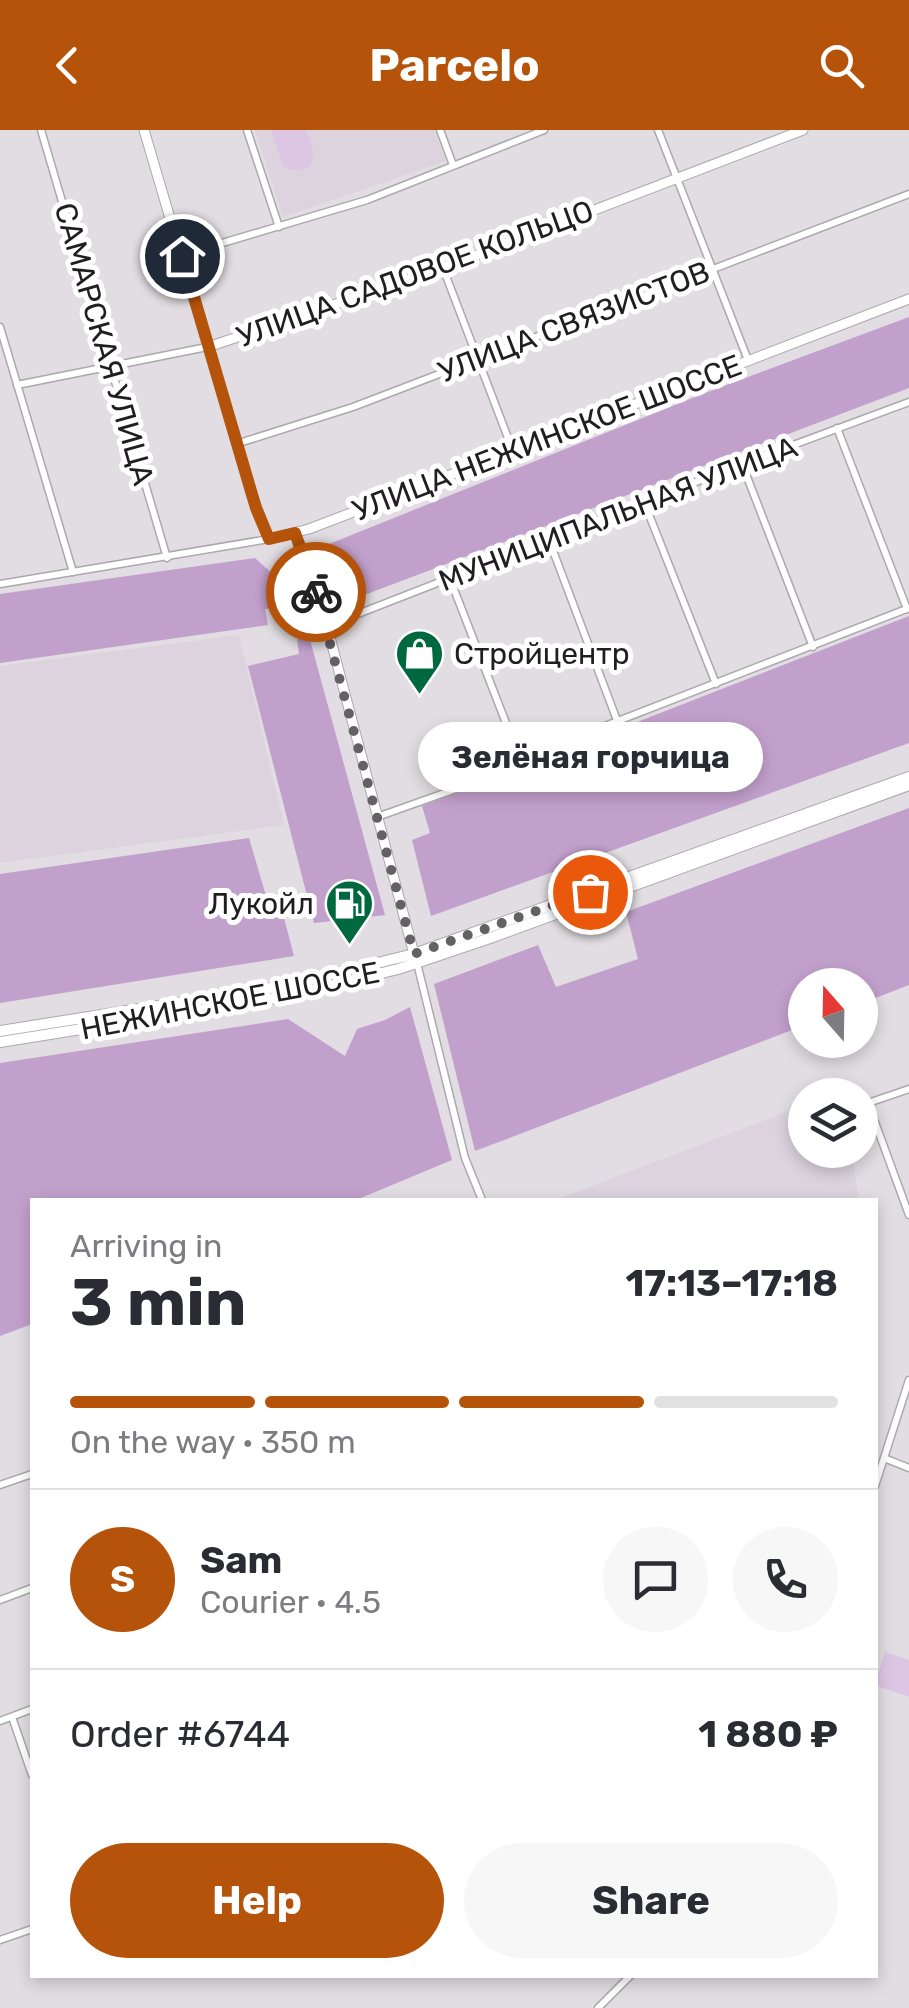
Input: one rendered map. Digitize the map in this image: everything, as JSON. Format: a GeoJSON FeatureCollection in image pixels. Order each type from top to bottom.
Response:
{"type":"FeatureCollection","features":[{"type":"Feature","properties":{"kind":"main road"},"geometry":{"type":"LineString","coordinates":[[144,130],[236,444],[269,539]]}},
{"type":"Feature","properties":{"kind":"main road","name":"УЛИЦА САДОВОЕ КОЛЬЦО"},"geometry":{"type":"LineString","coordinates":[[208,347],[443,268],[803,130]]}},
{"type":"Feature","properties":{"kind":"main road","name":"УЛИЦА НЕЖИНСКОЕ ШОССЕ"},"geometry":{"type":"LineString","coordinates":[[269,539],[295,533],[909,300]]}},
{"type":"Feature","properties":{"kind":"main road"},"geometry":{"type":"LineString","coordinates":[[295,533],[312,576],[416,959]]}},
{"type":"Feature","properties":{"kind":"main road","name":"НЕЖИНСКОЕ ШОССЕ"},"geometry":{"type":"LineString","coordinates":[[0,1031],[278,987],[416,959],[909,777]]}},
{"type":"Feature","properties":{"kind":"main road","name":"НЕЖИНСКОЕ ШОССЕ"},"geometry":{"type":"LineString","coordinates":[[0,1042],[288,996],[416,959],[909,785]]}},
{"type":"Feature","properties":{"kind":"street","name":"САМАРСКАЯ УЛИЦА"},"geometry":{"type":"LineString","coordinates":[[41,130],[166,558]]}},
{"type":"Feature","properties":{"kind":"street"},"geometry":{"type":"LineString","coordinates":[[248,130],[279,227]]}},
{"type":"Feature","properties":{"kind":"street"},"geometry":{"type":"LineString","coordinates":[[440,130],[453,166]]}},
{"type":"Feature","properties":{"kind":"street"},"geometry":{"type":"LineString","coordinates":[[182,256],[367,200],[544,130]]}},
{"type":"Feature","properties":{"kind":"street"},"geometry":{"type":"LineString","coordinates":[[658,130],[748,362]]}},
{"type":"Feature","properties":{"kind":"street","name":"УЛИЦА СВЯЗИСТОВ"},"geometry":{"type":"LineString","coordinates":[[236,444],[353,406],[909,194]]}},
{"type":"Feature","properties":{"kind":"street"},"geometry":{"type":"LineString","coordinates":[[443,268],[513,451]]}},
{"type":"Feature","properties":{"kind":"street"},"geometry":{"type":"LineString","coordinates":[[0,327],[73,572]]}},
{"type":"Feature","properties":{"kind":"street","name":"УЛИЦА САДОВОЕ КОЛЬЦО"},"geometry":{"type":"LineString","coordinates":[[18,385],[208,347]]}},
{"type":"Feature","properties":{"kind":"street","name":"МУНИЦИПАЛЬНАЯ УЛИЦА"},"geometry":{"type":"LineString","coordinates":[[326,626],[909,402]]}},
{"type":"Feature","properties":{"kind":"street"},"geometry":{"type":"LineString","coordinates":[[378,817],[908,608],[837,428]]}},
{"type":"Feature","properties":{"kind":"street"},"geometry":{"type":"LineString","coordinates":[[742,464],[813,647]]}},
{"type":"Feature","properties":{"kind":"street"},"geometry":{"type":"LineString","coordinates":[[644,502],[716,684]]}},
{"type":"Feature","properties":{"kind":"street","name":"УЛИЦА НЕЖИНСКОЕ ШОССЕ"},"geometry":{"type":"LineString","coordinates":[[0,584],[269,539]]}},
{"type":"Feature","properties":{"kind":"street"},"geometry":{"type":"LineString","coordinates":[[548,540],[618,723]]}},
{"type":"Feature","properties":{"kind":"street"},"geometry":{"type":"LineString","coordinates":[[450,579],[520,760]]}},
{"type":"Feature","properties":{"kind":"street"},"geometry":{"type":"LineString","coordinates":[[416,959],[465,1158],[481,1198]]}},
{"type":"Feature","properties":{"kind":"street"},"geometry":{"type":"LineString","coordinates":[[909,1089],[868,1103],[906,1198],[909,1215]]}},
{"type":"Feature","properties":{"kind":"street"},"geometry":{"type":"LineString","coordinates":[[878,1477],[909,1380]]}},
{"type":"Feature","properties":{"kind":"street"},"geometry":{"type":"LineString","coordinates":[[884,1458],[909,1468]]}},
{"type":"Feature","properties":{"kind":"street"},"geometry":{"type":"LineString","coordinates":[[0,1485],[30,1475]]}},
{"type":"Feature","properties":{"kind":"street"},"geometry":{"type":"LineString","coordinates":[[0,1600],[30,1589]]}},
{"type":"Feature","properties":{"kind":"street"},"geometry":{"type":"LineString","coordinates":[[0,1722],[30,1710]]}},
{"type":"Feature","properties":{"kind":"street"},"geometry":{"type":"LineString","coordinates":[[12,1717],[30,1769]]}},
{"type":"Feature","properties":{"kind":"street"},"geometry":{"type":"LineString","coordinates":[[0,1940],[30,1931]]}},
{"type":"Feature","properties":{"kind":"street"},"geometry":{"type":"LineString","coordinates":[[598,2008],[628,1978]]}},
{"type":"Feature","properties":{"kind":"shaded area"},"geometry":{"type":"Polygon","coordinates":[[[255,130],[434,130],[446,161],[283,217],[255,130]]]}},
{"type":"Feature","properties":{"kind":"shaded area"},"geometry":{"type":"Polygon","coordinates":[[[271,130],[306,130],[313,151],[310,165],[298,170],[283,166],[271,130]]]}},
{"type":"Feature","properties":{"kind":"shaded area"},"geometry":{"type":"Polygon","coordinates":[[[909,317],[909,388],[346,602],[329,544],[705,393],[909,317]]]}},
{"type":"Feature","properties":{"kind":"shaded area"},"geometry":{"type":"Polygon","coordinates":[[[255,558],[275,576],[291,605],[265,609],[268,625],[0,663],[0,594],[255,558]]]}},
{"type":"Feature","properties":{"kind":"shaded area"},"geometry":{"type":"Polygon","coordinates":[[[909,616],[909,743],[431,916],[412,840],[430,833],[422,806],[909,616]]]}},
{"type":"Feature","properties":{"kind":"shaded area"},"geometry":{"type":"Polygon","coordinates":[[[239,635],[284,825],[0,863],[0,666],[239,635]]]}},
{"type":"Feature","properties":{"kind":"shaded area"},"geometry":{"type":"Polygon","coordinates":[[[309,636],[385,915],[314,923],[248,666],[299,654],[297,639],[309,636]]]}},
{"type":"Feature","properties":{"kind":"shaded area"},"geometry":{"type":"Polygon","coordinates":[[[909,808],[909,985],[878,997],[878,968],[788,968],[788,1031],[475,1151],[434,984],[538,945],[556,987],[638,959],[626,912],[909,808]]]}},
{"type":"Feature","properties":{"kind":"shaded area"},"geometry":{"type":"Polygon","coordinates":[[[249,838],[269,906],[283,914],[294,956],[0,1003],[0,874],[249,838]]]}},
{"type":"Feature","properties":{"kind":"shaded area"},"geometry":{"type":"Polygon","coordinates":[[[410,1007],[452,1160],[361,1198],[30,1198],[30,1325],[0,1336],[0,1063],[288,1019],[345,1056],[357,1029],[410,1007]]]}},
{"type":"Feature","properties":{"kind":"shaded area"},"geometry":{"type":"Polygon","coordinates":[[[788,1111],[788,1168],[854,1168],[859,1198],[560,1198],[788,1111]]]}},
{"type":"Feature","properties":{"kind":"shaded area"},"geometry":{"type":"Polygon","coordinates":[[[885,1652],[909,1660],[909,1697],[878,1686],[885,1652]]]}},
{"type":"Feature","properties":{"kind":"way so far"},"geometry":{"type":"LineString","coordinates":[[316,592],[414,954],[590,892]]}},
{"type":"Feature","properties":{"kind":"place","name":"Стройцентр"},"geometry":{"type":"Point","coordinates":[419,696]}},
{"type":"Feature","properties":{"kind":"place","name":"Зелёная горчица"},"geometry":{"type":"Point","coordinates":[590,892]}},
{"type":"Feature","properties":{"kind":"place","name":"Лукойл"},"geometry":{"type":"Point","coordinates":[349,946]}},
{"type":"Feature","properties":{"kind":"route"},"geometry":{"type":"LineString","coordinates":[[182,256],[256,508],[269,539],[295,533],[316,592]]}}]}
